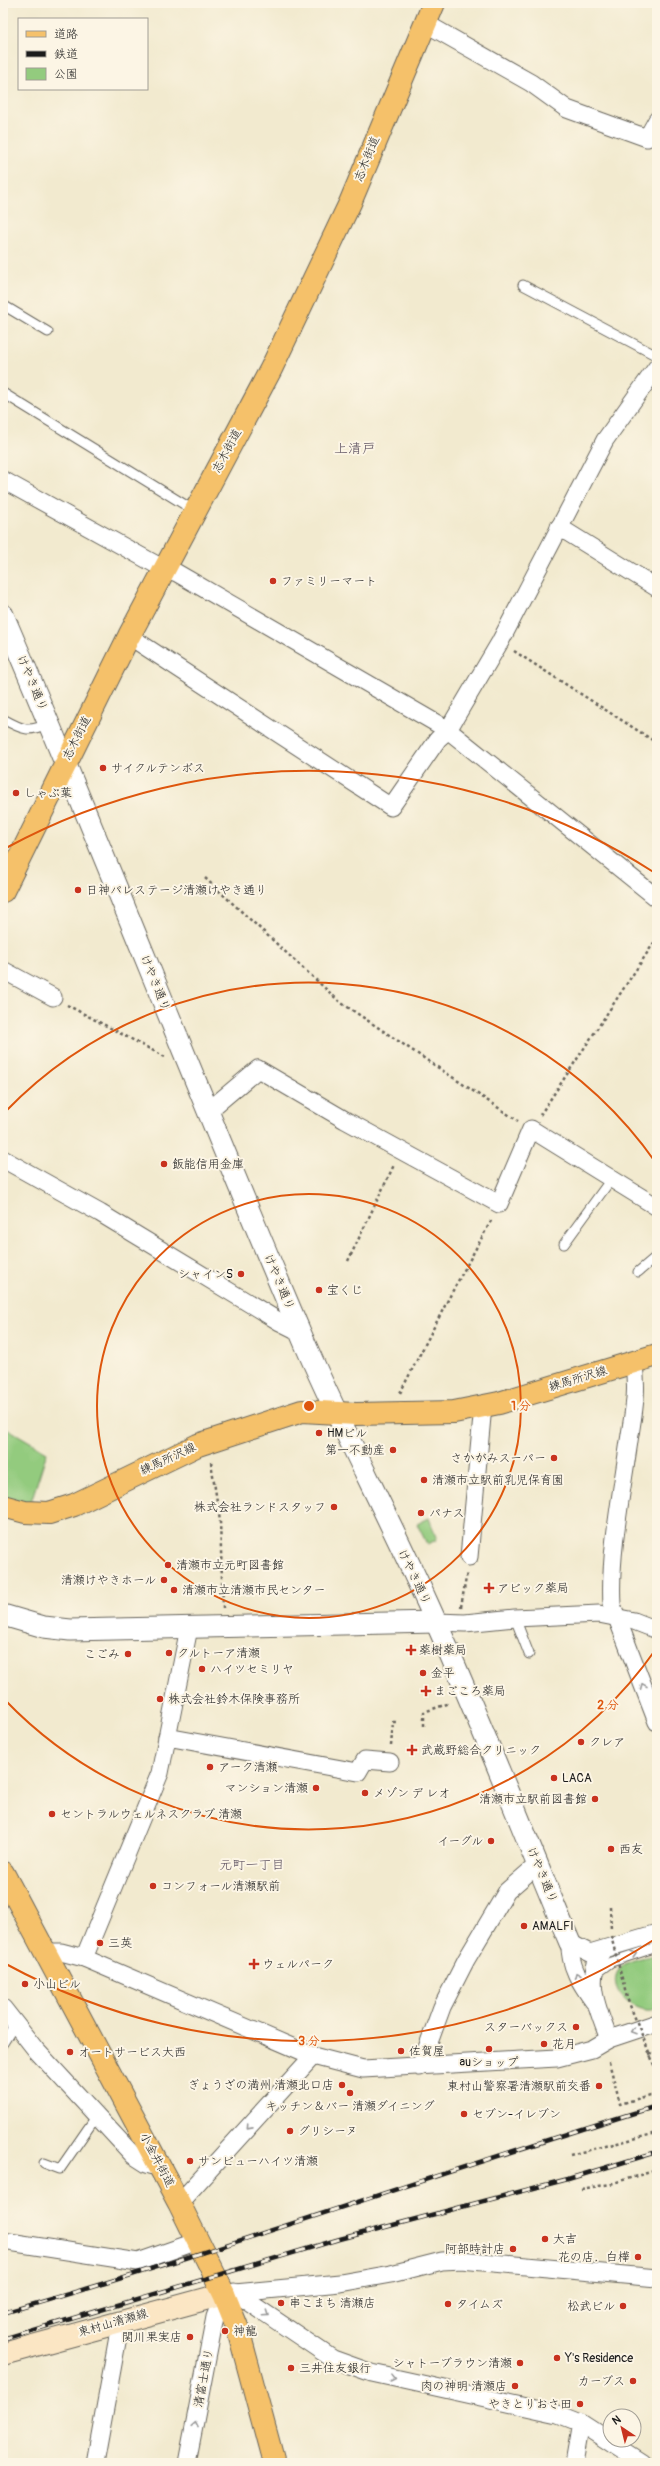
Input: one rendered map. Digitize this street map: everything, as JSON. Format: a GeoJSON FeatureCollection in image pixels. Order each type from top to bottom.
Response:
{"type":"FeatureCollection","features":[{"type":"Feature","properties":{"kind":"main road","name":"志木街道"},"geometry":{"type":"LineString","coordinates":[[3,891],[129,636],[271,369],[350,202],[434,3]]}},
{"type":"Feature","properties":{"kind":"main road","name":"練馬所沢線"},"geometry":{"type":"LineString","coordinates":[[3,1506],[25,1512],[49,1513],[68,1507],[152,1465],[209,1442],[302,1411],[390,1414],[454,1412],[483,1406],[657,1355]]}},
{"type":"Feature","properties":{"kind":"main road","name":"小金井街道"},"geometry":{"type":"LineString","coordinates":[[3,1873],[180,2203],[198,2241],[229,2293],[274,2463]]}},
{"type":"Feature","properties":{"kind":"main road","name":"東村山清瀬線"},"geometry":{"type":"LineString","coordinates":[[3,2354],[121,2320],[229,2293]]}},
{"type":"Feature","properties":{"kind":"street"},"geometry":{"type":"LineString","coordinates":[[425,23],[531,84],[567,109],[647,138],[657,120]]}},
{"type":"Feature","properties":{"kind":"street"},"geometry":{"type":"LineString","coordinates":[[129,636],[391,807],[438,739],[448,730],[500,642],[605,440],[657,366]]}},
{"type":"Feature","properties":{"kind":"street"},"geometry":{"type":"LineString","coordinates":[[3,480],[164,569],[177,573],[448,730],[657,898]]}},
{"type":"Feature","properties":{"kind":"street"},"geometry":{"type":"LineString","coordinates":[[559,527],[657,588]]}},
{"type":"Feature","properties":{"kind":"street","name":"けやき通り"},"geometry":{"type":"LineString","coordinates":[[3,615],[66,762],[184,1056],[300,1332],[346,1413],[344,1433],[436,1622],[570,1943]]}},
{"type":"Feature","properties":{"kind":"street"},"geometry":{"type":"LineString","coordinates":[[3,970],[53,997]]}},
{"type":"Feature","properties":{"kind":"street"},"geometry":{"type":"LineString","coordinates":[[207,1112],[258,1069],[499,1204],[531,1129],[657,1207]]}},
{"type":"Feature","properties":{"kind":"street"},"geometry":{"type":"LineString","coordinates":[[3,1159],[100,1214],[280,1322],[300,1332]]}},
{"type":"Feature","properties":{"kind":"street"},"geometry":{"type":"LineString","coordinates":[[634,1362],[637,1387],[619,1515],[611,1591],[615,1617],[657,1722]]}},
{"type":"Feature","properties":{"kind":"street"},"geometry":{"type":"LineString","coordinates":[[469,1557],[484,1415],[483,1406]]}},
{"type":"Feature","properties":{"kind":"street"},"geometry":{"type":"LineString","coordinates":[[3,1614],[44,1627],[70,1630],[436,1622],[465,1623],[515,1618],[599,1614],[615,1617],[657,1630]]}},
{"type":"Feature","properties":{"kind":"street"},"geometry":{"type":"LineString","coordinates":[[84,1958],[160,1773],[189,1628]]}},
{"type":"Feature","properties":{"kind":"street"},"geometry":{"type":"LineString","coordinates":[[167,1737],[358,1772],[365,1760],[390,1762]]}},
{"type":"Feature","properties":{"kind":"street"},"geometry":{"type":"LineString","coordinates":[[420,2067],[442,2007],[470,1953],[507,1891],[538,1865]]}},
{"type":"Feature","properties":{"kind":"street"},"geometry":{"type":"LineString","coordinates":[[609,2040],[595,2004],[592,1982],[593,1969],[607,1956],[657,1933]]}},
{"type":"Feature","properties":{"kind":"street"},"geometry":{"type":"LineString","coordinates":[[595,2004],[581,1984],[570,1956],[570,1943],[590,1953],[607,1956]]}},
{"type":"Feature","properties":{"kind":"street"},"geometry":{"type":"LineString","coordinates":[[45,1952],[61,1952],[84,1958],[313,2056],[363,2069],[420,2067],[557,2058],[592,2049],[609,2040],[657,2023]]}},
{"type":"Feature","properties":{"kind":"street"},"geometry":{"type":"LineString","coordinates":[[3,2008],[15,2024],[96,2117],[133,2155],[146,2164],[161,2168]]}},
{"type":"Feature","properties":{"kind":"street"},"geometry":{"type":"LineString","coordinates":[[180,2203],[313,2056]]}},
{"type":"Feature","properties":{"kind":"street"},"geometry":{"type":"LineString","coordinates":[[3,2241],[138,2262],[198,2241]]}},
{"type":"Feature","properties":{"kind":"street"},"geometry":{"type":"LineString","coordinates":[[229,2293],[340,2283],[391,2274],[442,2261],[460,2260],[657,2278]]}},
{"type":"Feature","properties":{"kind":"street"},"geometry":{"type":"LineString","coordinates":[[229,2293],[333,2359],[372,2373],[438,2389],[558,2414],[582,2423],[643,2463]]}},
{"type":"Feature","properties":{"kind":"street","name":"清富士通り"},"geometry":{"type":"LineString","coordinates":[[187,2463],[215,2317],[229,2293]]}},
{"type":"Feature","properties":{"kind":"street"},"geometry":{"type":"LineString","coordinates":[[94,2463],[121,2320]]}},
{"type":"Feature","properties":{"kind":"street"},"geometry":{"type":"LineString","coordinates":[[574,2463],[582,2423]]}},
{"type":"Feature","properties":{"kind":"lane"},"geometry":{"type":"LineString","coordinates":[[523,285],[657,356]]}},
{"type":"Feature","properties":{"kind":"lane"},"geometry":{"type":"LineString","coordinates":[[3,306],[48,332]]}},
{"type":"Feature","properties":{"kind":"lane"},"geometry":{"type":"LineString","coordinates":[[3,393],[196,511]]}},
{"type":"Feature","properties":{"kind":"lane"},"geometry":{"type":"LineString","coordinates":[[3,720],[23,730],[36,730],[49,723]]}},
{"type":"Feature","properties":{"kind":"lane"},"geometry":{"type":"LineString","coordinates":[[564,1244],[612,1178]]}},
{"type":"Feature","properties":{"kind":"lane"},"geometry":{"type":"LineString","coordinates":[[638,1272],[657,1256]]}},
{"type":"Feature","properties":{"kind":"lane"},"geometry":{"type":"LineString","coordinates":[[515,1618],[529,1654]]}},
{"type":"Feature","properties":{"kind":"lane"},"geometry":{"type":"LineString","coordinates":[[607,1956],[657,1947]]}},
{"type":"Feature","properties":{"kind":"lane"},"geometry":{"type":"LineString","coordinates":[[3,2043],[15,2024]]}},
{"type":"Feature","properties":{"kind":"lane"},"geometry":{"type":"LineString","coordinates":[[44,2163],[60,2170],[96,2117]]}},
{"type":"Feature","properties":{"kind":"path"},"geometry":{"type":"LineString","coordinates":[[500,642],[657,743]]}},
{"type":"Feature","properties":{"kind":"path"},"geometry":{"type":"LineString","coordinates":[[205,878],[340,1002],[531,1129],[657,938]]}},
{"type":"Feature","properties":{"kind":"path"},"geometry":{"type":"LineString","coordinates":[[53,997],[152,1052],[170,1059],[184,1056]]}},
{"type":"Feature","properties":{"kind":"path"},"geometry":{"type":"LineString","coordinates":[[348,1262],[401,1150]]}},
{"type":"Feature","properties":{"kind":"path"},"geometry":{"type":"LineString","coordinates":[[390,1414],[499,1204]]}},
{"type":"Feature","properties":{"kind":"path"},"geometry":{"type":"LineString","coordinates":[[209,1442],[220,1521],[223,1626]]}},
{"type":"Feature","properties":{"kind":"path"},"geometry":{"type":"LineString","coordinates":[[424,1726],[424,1712],[453,1703]]}},
{"type":"Feature","properties":{"kind":"path"},"geometry":{"type":"LineString","coordinates":[[390,1762],[393,1722],[398,1722]]}},
{"type":"Feature","properties":{"kind":"path"},"geometry":{"type":"LineString","coordinates":[[610,1907],[611,1936],[627,1998],[649,2054],[656,2067],[657,2073]]}},
{"type":"Feature","properties":{"kind":"path"},"geometry":{"type":"LineString","coordinates":[[649,2054],[654,2052],[657,2056]]}},
{"type":"Feature","properties":{"kind":"path"},"geometry":{"type":"LineString","coordinates":[[609,2062],[620,2104],[657,2093]]}},
{"type":"Feature","properties":{"kind":"path"},"geometry":{"type":"LineString","coordinates":[[570,2155],[656,2133]]}},
{"type":"Feature","properties":{"kind":"path"},"geometry":{"type":"LineString","coordinates":[[581,2189],[610,2184],[657,2170]]}},
{"type":"Feature","properties":{"kind":"green space"},"geometry":{"type":"Polygon","coordinates":[[[3,1426],[47,1452],[29,1508],[3,1498],[3,1426]]]}},
{"type":"Feature","properties":{"kind":"green space"},"geometry":{"type":"Polygon","coordinates":[[[429,1518],[437,1540],[427,1544],[417,1524],[429,1518]]]}},
{"type":"Feature","properties":{"kind":"green space"},"geometry":{"type":"Polygon","coordinates":[[[657,1954],[657,2009],[647,2010],[637,2008],[622,1996],[617,1988],[615,1980],[618,1971],[628,1962],[657,1954]]]}},
{"type":"Feature","properties":{"kind":"railway"},"geometry":{"type":"LineString","coordinates":[[3,2313],[167,2264],[493,2157],[657,2106]]}},
{"type":"Feature","properties":{"kind":"railway"},"geometry":{"type":"LineString","coordinates":[[3,2339],[340,2239],[568,2179],[657,2152]]}},
{"type":"Feature","properties":{"kind":"place","name":"ファミリーマート"},"geometry":{"type":"Point","coordinates":[273,581]}},
{"type":"Feature","properties":{"kind":"place","name":"サイクルテンボス"},"geometry":{"type":"Point","coordinates":[103,768]}},
{"type":"Feature","properties":{"kind":"place","name":"しゃぶ葉"},"geometry":{"type":"Point","coordinates":[16,793]}},
{"type":"Feature","properties":{"kind":"place","name":"日神パレステージ清瀬けやき通り"},"geometry":{"type":"Point","coordinates":[78,890]}},
{"type":"Feature","properties":{"kind":"place","name":"飯能信用金庫"},"geometry":{"type":"Point","coordinates":[164,1164]}},
{"type":"Feature","properties":{"kind":"place","name":"シャインS"},"geometry":{"type":"Point","coordinates":[241,1274]}},
{"type":"Feature","properties":{"kind":"place","name":"宝くじ"},"geometry":{"type":"Point","coordinates":[319,1290]}},
{"type":"Feature","properties":{"kind":"place","name":"HMビル"},"geometry":{"type":"Point","coordinates":[319,1433]}},
{"type":"Feature","properties":{"kind":"place","name":"第一不動産"},"geometry":{"type":"Point","coordinates":[393,1450]}},
{"type":"Feature","properties":{"kind":"place","name":"さかがみスーパー"},"geometry":{"type":"Point","coordinates":[554,1458]}},
{"type":"Feature","properties":{"kind":"place","name":"清瀬市立駅前乳児保育園"},"geometry":{"type":"Point","coordinates":[424,1480]}},
{"type":"Feature","properties":{"kind":"place","name":"株式会社ランドスタッフ"},"geometry":{"type":"Point","coordinates":[334,1507]}},
{"type":"Feature","properties":{"kind":"place","name":"パナス"},"geometry":{"type":"Point","coordinates":[421,1513]}},
{"type":"Feature","properties":{"kind":"place","name":"清瀬市立元町図書館"},"geometry":{"type":"Point","coordinates":[168,1565]}},
{"type":"Feature","properties":{"kind":"place","name":"清瀬けやきホール"},"geometry":{"type":"Point","coordinates":[164,1580]}},
{"type":"Feature","properties":{"kind":"place","name":"アビック薬局"},"geometry":{"type":"Point","coordinates":[489,1588]}},
{"type":"Feature","properties":{"kind":"place","name":"清瀬市立清瀬市民センター"},"geometry":{"type":"Point","coordinates":[174,1590]}},
{"type":"Feature","properties":{"kind":"place","name":"薬樹薬局"},"geometry":{"type":"Point","coordinates":[411,1650]}},
{"type":"Feature","properties":{"kind":"place","name":"クルトーア清瀬"},"geometry":{"type":"Point","coordinates":[169,1653]}},
{"type":"Feature","properties":{"kind":"place","name":"こごみ"},"geometry":{"type":"Point","coordinates":[128,1654]}},
{"type":"Feature","properties":{"kind":"place","name":"ハイツセミリヤ"},"geometry":{"type":"Point","coordinates":[202,1669]}},
{"type":"Feature","properties":{"kind":"place","name":"金平"},"geometry":{"type":"Point","coordinates":[423,1673]}},
{"type":"Feature","properties":{"kind":"place","name":"まごころ薬局"},"geometry":{"type":"Point","coordinates":[426,1691]}},
{"type":"Feature","properties":{"kind":"place","name":"株式会社鈴木保険事務所"},"geometry":{"type":"Point","coordinates":[160,1699]}},
{"type":"Feature","properties":{"kind":"place","name":"クレア"},"geometry":{"type":"Point","coordinates":[581,1742]}},
{"type":"Feature","properties":{"kind":"place","name":"武蔵野総合クリニック"},"geometry":{"type":"Point","coordinates":[412,1750]}},
{"type":"Feature","properties":{"kind":"place","name":"アーク清瀬"},"geometry":{"type":"Point","coordinates":[210,1767]}},
{"type":"Feature","properties":{"kind":"place","name":"LACA"},"geometry":{"type":"Point","coordinates":[554,1778]}},
{"type":"Feature","properties":{"kind":"place","name":"マンション清瀬"},"geometry":{"type":"Point","coordinates":[316,1788]}},
{"type":"Feature","properties":{"kind":"place","name":"メゾン デ レオ"},"geometry":{"type":"Point","coordinates":[365,1793]}},
{"type":"Feature","properties":{"kind":"place","name":"清瀬市立駅前図書館"},"geometry":{"type":"Point","coordinates":[595,1799]}},
{"type":"Feature","properties":{"kind":"place","name":"セントラルウェルネスクラブ 清瀬"},"geometry":{"type":"Point","coordinates":[52,1814]}},
{"type":"Feature","properties":{"kind":"place","name":"イーグル"},"geometry":{"type":"Point","coordinates":[491,1841]}},
{"type":"Feature","properties":{"kind":"place","name":"西友"},"geometry":{"type":"Point","coordinates":[611,1849]}},
{"type":"Feature","properties":{"kind":"place","name":"コンフォール清瀬駅前"},"geometry":{"type":"Point","coordinates":[153,1886]}},
{"type":"Feature","properties":{"kind":"place","name":"AMALFI"},"geometry":{"type":"Point","coordinates":[524,1926]}},
{"type":"Feature","properties":{"kind":"place","name":"三英"},"geometry":{"type":"Point","coordinates":[100,1943]}},
{"type":"Feature","properties":{"kind":"place","name":"ウェルパーク"},"geometry":{"type":"Point","coordinates":[254,1964]}},
{"type":"Feature","properties":{"kind":"place","name":"小山ビル"},"geometry":{"type":"Point","coordinates":[25,1984]}},
{"type":"Feature","properties":{"kind":"place","name":"スターバックス"},"geometry":{"type":"Point","coordinates":[576,2027]}},
{"type":"Feature","properties":{"kind":"place","name":"花月"},"geometry":{"type":"Point","coordinates":[544,2044]}},
{"type":"Feature","properties":{"kind":"place","name":"auショップ"},"geometry":{"type":"Point","coordinates":[489,2049]}},
{"type":"Feature","properties":{"kind":"place","name":"佐賀屋"},"geometry":{"type":"Point","coordinates":[401,2051]}},
{"type":"Feature","properties":{"kind":"place","name":"オートサービス大西"},"geometry":{"type":"Point","coordinates":[70,2052]}},
{"type":"Feature","properties":{"kind":"place","name":"ぎょうざの満州 清瀬北口店"},"geometry":{"type":"Point","coordinates":[342,2085]}},
{"type":"Feature","properties":{"kind":"place","name":"東村山警察署清瀬駅前交番"},"geometry":{"type":"Point","coordinates":[599,2086]}},
{"type":"Feature","properties":{"kind":"place","name":"キッチン＆バー 清瀬ダイニング"},"geometry":{"type":"Point","coordinates":[350,2093]}},
{"type":"Feature","properties":{"kind":"place","name":"セブン-イレブン"},"geometry":{"type":"Point","coordinates":[464,2114]}},
{"type":"Feature","properties":{"kind":"place","name":"グリシーヌ"},"geometry":{"type":"Point","coordinates":[290,2131]}},
{"type":"Feature","properties":{"kind":"place","name":"サンビューハイツ清瀬"},"geometry":{"type":"Point","coordinates":[190,2161]}},
{"type":"Feature","properties":{"kind":"place","name":"大吉"},"geometry":{"type":"Point","coordinates":[545,2239]}},
{"type":"Feature","properties":{"kind":"place","name":"阿部時計店"},"geometry":{"type":"Point","coordinates":[513,2249]}},
{"type":"Feature","properties":{"kind":"place","name":"花の店．白樺"},"geometry":{"type":"Point","coordinates":[638,2257]}},
{"type":"Feature","properties":{"kind":"place","name":"串こまち 清瀬店"},"geometry":{"type":"Point","coordinates":[281,2303]}},
{"type":"Feature","properties":{"kind":"place","name":"タイムズ"},"geometry":{"type":"Point","coordinates":[448,2304]}},
{"type":"Feature","properties":{"kind":"place","name":"松武ビル"},"geometry":{"type":"Point","coordinates":[623,2306]}},
{"type":"Feature","properties":{"kind":"place","name":"神龍"},"geometry":{"type":"Point","coordinates":[225,2331]}},
{"type":"Feature","properties":{"kind":"place","name":"関川果実店"},"geometry":{"type":"Point","coordinates":[190,2337]}},
{"type":"Feature","properties":{"kind":"place","name":"Y's Residence"},"geometry":{"type":"Point","coordinates":[557,2358]}},
{"type":"Feature","properties":{"kind":"place","name":"シャトーブラウン清瀬"},"geometry":{"type":"Point","coordinates":[520,2363]}},
{"type":"Feature","properties":{"kind":"place","name":"三井住友銀行"},"geometry":{"type":"Point","coordinates":[291,2368]}},
{"type":"Feature","properties":{"kind":"place","name":"カーブス"},"geometry":{"type":"Point","coordinates":[633,2381]}},
{"type":"Feature","properties":{"kind":"place","name":"肉の神明 清瀬店"},"geometry":{"type":"Point","coordinates":[515,2386]}},
{"type":"Feature","properties":{"kind":"place","name":"やきとりおさ田"},"geometry":{"type":"Point","coordinates":[580,2404]}},
{"type":"Feature","properties":{"kind":"district","name":"上清戸"},"geometry":{"type":"Point","coordinates":[355,448]}},
{"type":"Feature","properties":{"kind":"district","name":"元町一丁目"},"geometry":{"type":"Point","coordinates":[252,1865]}}]}
